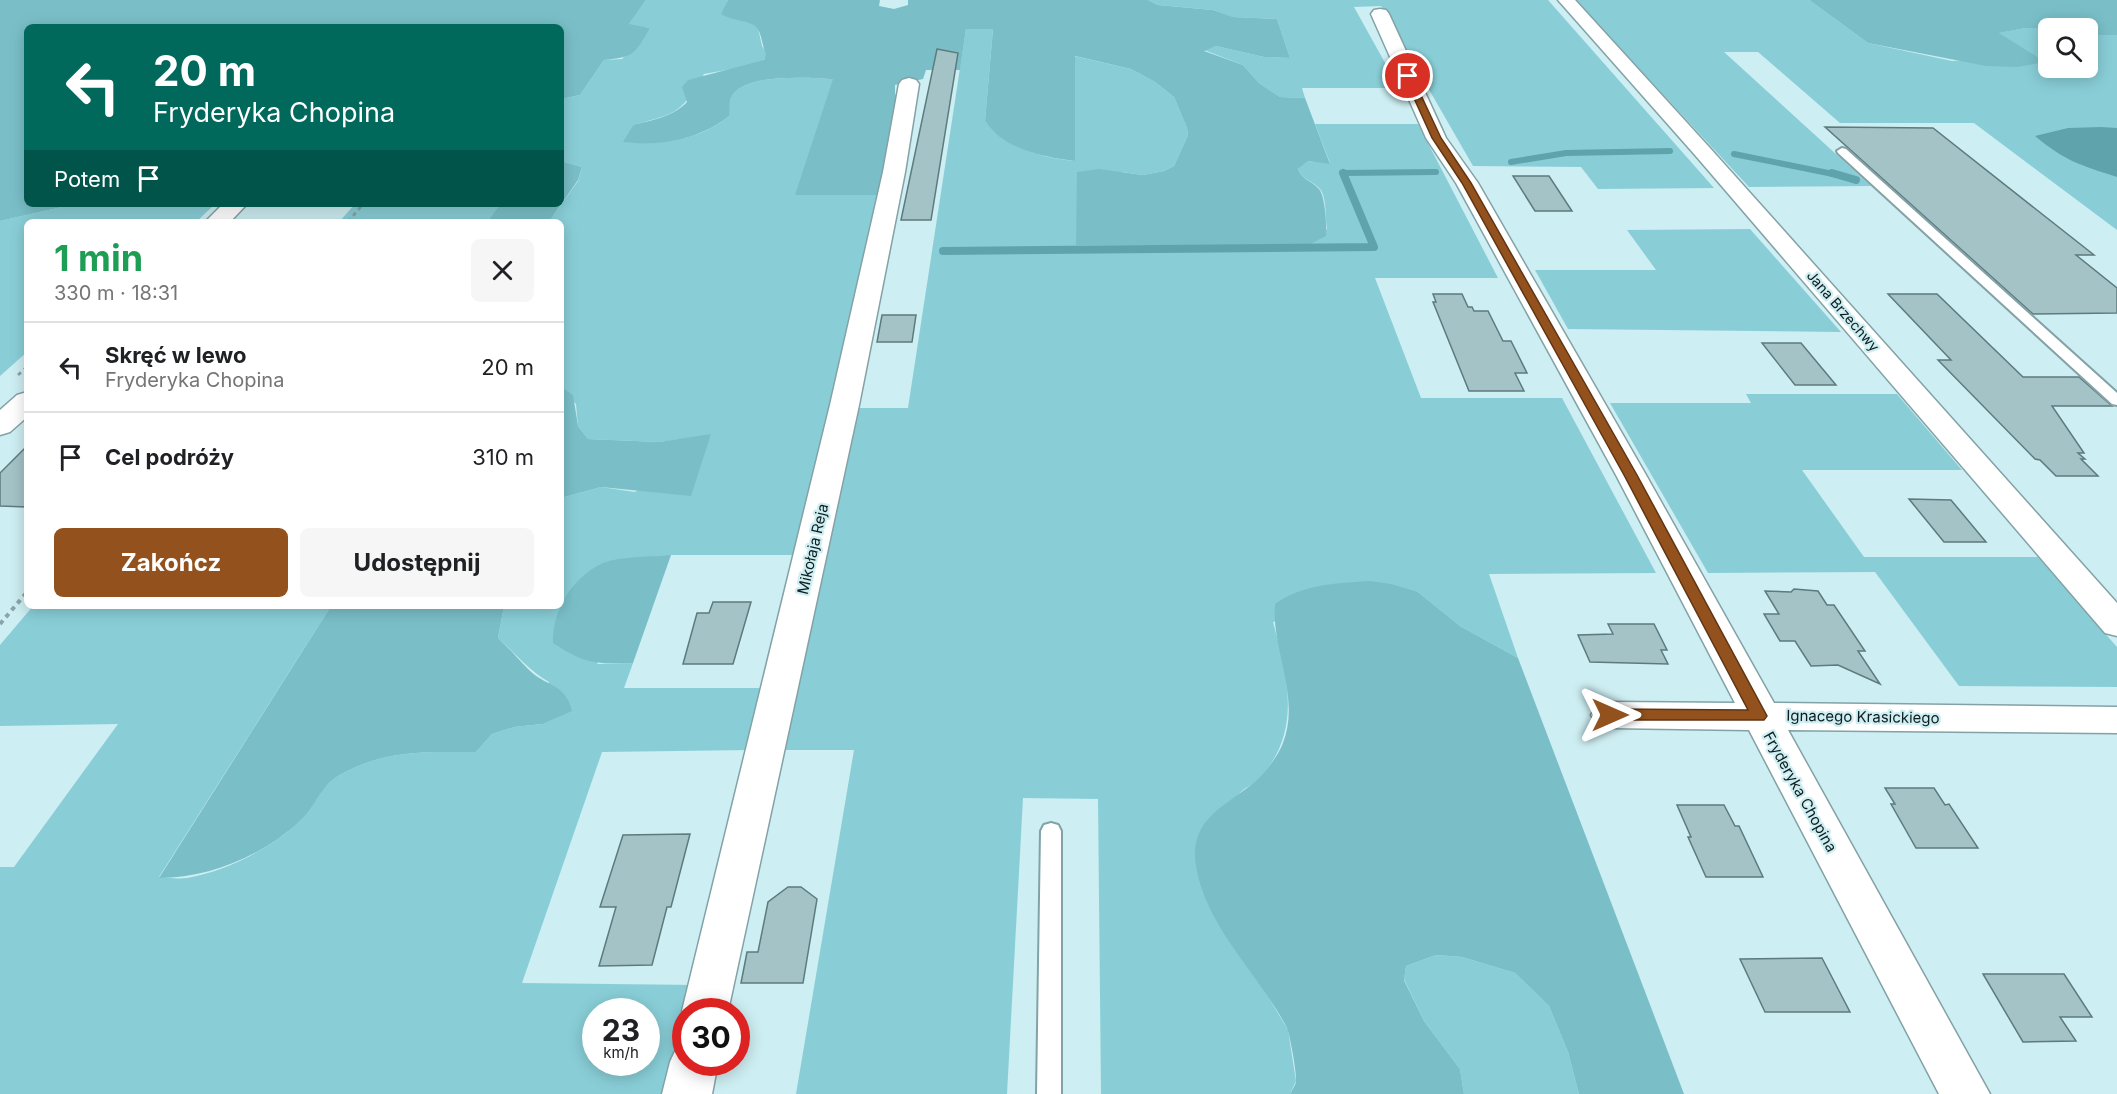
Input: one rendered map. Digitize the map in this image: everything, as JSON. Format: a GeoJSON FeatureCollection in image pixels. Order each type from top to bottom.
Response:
{"type":"FeatureCollection","features":[{"type":"Feature","properties":{"kind":"street","name":"Jana Brzechwy"},"geometry":{"type":"LineString","coordinates":[[1566,0],[1702,151],[2117,625]]}},
{"type":"Feature","properties":{"kind":"street","name":"Fryderyka Chopina"},"geometry":{"type":"LineString","coordinates":[[1380,14],[1436,138],[1467,183],[1614,445],[1965,1094]]}},
{"type":"Feature","properties":{"kind":"street","name":"Mikołaja Reja"},"geometry":{"type":"LineString","coordinates":[[708,998],[844,409],[902,138],[909,84]]}},
{"type":"Feature","properties":{"kind":"street"},"geometry":{"type":"LineString","coordinates":[[220,219],[233,207]]}},
{"type":"Feature","properties":{"kind":"street"},"geometry":{"type":"LineString","coordinates":[[0,426],[24,404]]}},
{"type":"Feature","properties":{"kind":"street","name":"Ignacego Krasickiego"},"geometry":{"type":"LineString","coordinates":[[1610,715],[2117,720]]}},
{"type":"Feature","properties":{"kind":"street"},"geometry":{"type":"LineString","coordinates":[[687,1094],[691,1076]]}},
{"type":"Feature","properties":{"kind":"lane"},"geometry":{"type":"LineString","coordinates":[[1842,151],[2117,401]]}},
{"type":"Feature","properties":{"kind":"lane"},"geometry":{"type":"LineString","coordinates":[[1049,1094],[1051,831]]}},
{"type":"Feature","properties":{"kind":"path"},"geometry":{"type":"LineString","coordinates":[[350,219],[360,207]]}},
{"type":"Feature","properties":{"kind":"path"},"geometry":{"type":"LineString","coordinates":[[0,624],[24,596]]}},
{"type":"Feature","properties":{"kind":"shaded area"},"geometry":{"type":"Polygon","coordinates":[[[0,0],[646,0],[629,24],[650,28],[637,49],[622,57],[604,60],[580,95],[564,98],[564,24],[24,24],[24,207],[62,207],[0,221],[0,0]]]}},
{"type":"Feature","properties":{"kind":"shaded area"},"geometry":{"type":"Polygon","coordinates":[[[646,0],[728,0],[727,2],[743,21],[752,23],[758,28],[762,46],[767,54],[763,61],[704,74],[683,105],[660,118],[633,125],[624,142],[666,141],[705,131],[729,116],[731,98],[748,84],[778,78],[834,79],[880,195],[796,555],[671,555],[597,664],[633,663],[624,688],[764,688],[751,750],[602,752],[522,983],[697,985],[692,998],[672,998],[672,1076],[675,1076],[671,1094],[0,1094],[0,867],[14,867],[118,724],[0,726],[0,645],[30,609],[329,609],[159,877],[184,878],[202,875],[232,864],[262,849],[300,821],[332,780],[355,767],[405,754],[476,752],[492,734],[514,727],[542,724],[549,682],[528,667],[498,638],[503,609],[564,609],[564,497],[601,487],[635,492],[711,435],[659,442],[588,439],[578,426],[576,404],[564,390],[564,219],[551,219],[560,207],[564,207],[564,201],[578,181],[582,167],[564,162],[564,98],[580,95],[604,60],[622,59],[650,28],[628,25],[646,0]]]}},
{"type":"Feature","properties":{"kind":"shaded area"},"geometry":{"type":"Polygon","coordinates":[[[728,0],[880,0],[879,6],[894,9],[908,5],[908,0],[1148,0],[1158,5],[1213,10],[1233,17],[1277,19],[1290,58],[1264,57],[1216,46],[1204,51],[1243,65],[1259,83],[1280,97],[1305,98],[1330,164],[1308,161],[1298,169],[1302,176],[1321,192],[1325,211],[1326,236],[1308,245],[1076,245],[1077,172],[1099,169],[1143,175],[1164,171],[1174,166],[1188,135],[1187,128],[1174,97],[1155,82],[1131,69],[1075,56],[1075,161],[1037,154],[1013,145],[992,131],[985,121],[993,29],[966,29],[960,70],[926,70],[923,79],[895,85],[895,94],[900,100],[880,195],[795,195],[833,79],[778,78],[748,84],[731,98],[729,116],[706,130],[693,136],[665,142],[623,142],[633,125],[669,115],[687,102],[682,87],[688,80],[764,60],[766,54],[756,27],[721,14],[728,0]]]}},
{"type":"Feature","properties":{"kind":"shaded area"},"geometry":{"type":"Polygon","coordinates":[[[1148,0],[1548,0],[1714,188],[1598,189],[1581,167],[1473,166],[1381,6],[1354,7],[1399,88],[1302,88],[1305,98],[1280,97],[1259,83],[1243,65],[1204,50],[1216,46],[1264,57],[1290,58],[1277,19],[1232,17],[1213,10],[1158,5],[1148,0]]]}},
{"type":"Feature","properties":{"kind":"shaded area"},"geometry":{"type":"Polygon","coordinates":[[[1575,0],[1809,0],[1868,43],[1952,61],[2038,57],[2038,78],[2098,78],[2098,35],[2117,35],[2117,230],[1974,123],[1840,123],[1758,52],[1724,52],[1871,186],[1749,187],[1575,0]]]}},
{"type":"Feature","properties":{"kind":"shaded area"},"geometry":{"type":"Polygon","coordinates":[[[1809,0],[2117,0],[2117,35],[2098,35],[2098,18],[2038,18],[2038,28],[1999,33],[2038,57],[2038,63],[2018,67],[1986,66],[1868,43],[1809,0]]]}},
{"type":"Feature","properties":{"kind":"shaded area"},"geometry":{"type":"Polygon","coordinates":[[[2038,28],[2038,57],[1998,33],[2038,28]]]}},
{"type":"Feature","properties":{"kind":"shaded area"},"geometry":{"type":"Polygon","coordinates":[[[966,29],[993,29],[985,121],[1002,138],[1025,150],[1051,158],[1075,161],[1074,56],[1131,69],[1155,82],[1174,97],[1188,135],[1174,166],[1164,171],[1143,175],[1122,172],[1077,172],[1077,245],[1308,245],[1327,229],[1322,193],[1317,186],[1302,176],[1298,169],[1307,161],[1330,163],[1315,124],[1418,124],[1498,278],[1375,278],[1421,398],[1562,398],[1656,573],[1489,574],[1518,658],[1460,626],[1418,592],[1273,622],[1287,684],[1287,723],[1282,742],[1260,778],[1240,792],[1232,803],[1196,865],[1207,902],[1233,947],[1266,993],[1288,1030],[1296,1081],[1290,1094],[1101,1094],[1098,799],[1023,798],[1007,1094],[796,1094],[854,750],[781,750],[858,408],[908,408],[966,29]]]}},
{"type":"Feature","properties":{"kind":"shaded area"},"geometry":{"type":"Polygon","coordinates":[[[2068,128],[2117,128],[2117,177],[2073,161],[2035,136],[2068,128]]]}},
{"type":"Feature","properties":{"kind":"shaded area"},"geometry":{"type":"Polygon","coordinates":[[[564,162],[582,167],[578,180],[564,200],[564,162]]]}},
{"type":"Feature","properties":{"kind":"shaded area"},"geometry":{"type":"Polygon","coordinates":[[[62,207],[212,207],[199,219],[24,219],[24,355],[0,376],[0,221],[62,207]]]}},
{"type":"Feature","properties":{"kind":"shaded area"},"geometry":{"type":"Polygon","coordinates":[[[352,207],[498,207],[489,219],[342,219],[352,207]]]}},
{"type":"Feature","properties":{"kind":"shaded area"},"geometry":{"type":"Polygon","coordinates":[[[498,207],[559,207],[551,219],[489,219],[498,207]]]}},
{"type":"Feature","properties":{"kind":"shaded area"},"geometry":{"type":"Polygon","coordinates":[[[1750,229],[1841,332],[1568,329],[1535,270],[1656,270],[1627,230],[1750,229]]]}},
{"type":"Feature","properties":{"kind":"shaded area"},"geometry":{"type":"Polygon","coordinates":[[[564,389],[573,395],[578,426],[588,439],[659,442],[711,434],[691,496],[601,487],[564,497],[564,389]]]}},
{"type":"Feature","properties":{"kind":"shaded area"},"geometry":{"type":"Polygon","coordinates":[[[1746,394],[1897,394],[1962,470],[1802,470],[1864,557],[2038,557],[2117,647],[2117,687],[1959,686],[1875,572],[1708,573],[1610,403],[1751,403],[1746,394]]]}},
{"type":"Feature","properties":{"kind":"shaded area"},"geometry":{"type":"Polygon","coordinates":[[[671,555],[633,663],[609,663],[582,659],[553,643],[560,609],[564,609],[566,597],[581,578],[608,561],[671,555]]]}},
{"type":"Feature","properties":{"kind":"shaded area"},"geometry":{"type":"Polygon","coordinates":[[[1370,581],[1418,592],[1460,626],[1518,658],[1684,1094],[1579,1094],[1568,1052],[1549,1006],[1515,973],[1462,957],[1436,955],[1406,966],[1404,980],[1424,1021],[1460,1069],[1464,1094],[1290,1094],[1296,1084],[1296,1077],[1287,1028],[1210,910],[1196,866],[1195,850],[1198,836],[1212,815],[1261,777],[1283,743],[1288,725],[1289,708],[1277,638],[1275,604],[1309,588],[1370,581]]]}},
{"type":"Feature","properties":{"kind":"shaded area"},"geometry":{"type":"Polygon","coordinates":[[[329,609],[503,609],[498,638],[534,675],[559,690],[569,702],[572,711],[542,724],[514,727],[492,734],[476,752],[405,754],[355,767],[332,780],[300,821],[269,845],[234,863],[216,869],[178,877],[159,878],[329,609]]]}},
{"type":"Feature","properties":{"kind":"shaded area"},"geometry":{"type":"Polygon","coordinates":[[[1436,955],[1462,957],[1515,973],[1549,1006],[1568,1052],[1579,1094],[1464,1094],[1460,1069],[1424,1021],[1404,979],[1406,966],[1436,955]]]}},
{"type":"Feature","properties":{"kind":"building"},"geometry":{"type":"Polygon","coordinates":[[[937,49],[958,53],[931,220],[901,220],[937,49]]]}},
{"type":"Feature","properties":{"kind":"building"},"geometry":{"type":"Polygon","coordinates":[[[1825,127],[1933,128],[2094,255],[2076,255],[2117,288],[2117,313],[2033,314],[1825,127]]]}},
{"type":"Feature","properties":{"kind":"building"},"geometry":{"type":"Polygon","coordinates":[[[1513,176],[1549,176],[1572,211],[1535,211],[1513,176]]]}},
{"type":"Feature","properties":{"kind":"building"},"geometry":{"type":"Polygon","coordinates":[[[1433,294],[1462,294],[1468,307],[1472,307],[1474,311],[1488,311],[1503,341],[1511,341],[1527,373],[1515,373],[1524,391],[1469,391],[1433,302],[1436,302],[1433,294]]]}},
{"type":"Feature","properties":{"kind":"building"},"geometry":{"type":"Polygon","coordinates":[[[1888,294],[1937,294],[2023,377],[2079,377],[2112,406],[2052,406],[2084,453],[2078,453],[2085,459],[2081,459],[2098,476],[2056,476],[2040,460],[2035,459],[1938,360],[1951,360],[1888,294]]]}},
{"type":"Feature","properties":{"kind":"building"},"geometry":{"type":"Polygon","coordinates":[[[882,315],[916,315],[912,342],[877,342],[882,315]]]}},
{"type":"Feature","properties":{"kind":"building"},"geometry":{"type":"Polygon","coordinates":[[[1762,343],[1801,343],[1836,385],[1795,385],[1762,343]]]}},
{"type":"Feature","properties":{"kind":"building"},"geometry":{"type":"Polygon","coordinates":[[[24,449],[24,507],[0,506],[0,473],[24,449]]]}},
{"type":"Feature","properties":{"kind":"building"},"geometry":{"type":"Polygon","coordinates":[[[1909,499],[1951,500],[1986,542],[1944,542],[1909,499]]]}},
{"type":"Feature","properties":{"kind":"building"},"geometry":{"type":"Polygon","coordinates":[[[1794,589],[1818,591],[1827,605],[1834,605],[1865,651],[1858,651],[1880,684],[1838,665],[1811,666],[1795,641],[1780,641],[1764,614],[1779,614],[1765,591],[1791,592],[1794,589]]]}},
{"type":"Feature","properties":{"kind":"building"},"geometry":{"type":"Polygon","coordinates":[[[713,602],[751,602],[733,664],[683,664],[697,613],[709,613],[713,602]]]}},
{"type":"Feature","properties":{"kind":"building"},"geometry":{"type":"Polygon","coordinates":[[[1608,624],[1654,624],[1667,650],[1661,650],[1668,664],[1590,662],[1578,635],[1613,634],[1608,624]]]}},
{"type":"Feature","properties":{"kind":"building"},"geometry":{"type":"Polygon","coordinates":[[[1885,788],[1934,788],[1945,805],[1949,804],[1978,848],[1916,848],[1891,804],[1895,804],[1885,788]]]}},
{"type":"Feature","properties":{"kind":"building"},"geometry":{"type":"Polygon","coordinates":[[[1677,805],[1724,805],[1735,826],[1739,826],[1763,877],[1706,877],[1677,805]]]}},
{"type":"Feature","properties":{"kind":"building"},"geometry":{"type":"Polygon","coordinates":[[[690,834],[671,907],[667,907],[652,965],[599,966],[616,907],[600,907],[623,835],[690,834]]]}},
{"type":"Feature","properties":{"kind":"building"},"geometry":{"type":"Polygon","coordinates":[[[788,887],[801,887],[817,899],[803,983],[741,983],[747,952],[758,952],[768,902],[788,887]]]}},
{"type":"Feature","properties":{"kind":"building"},"geometry":{"type":"Polygon","coordinates":[[[1822,958],[1850,1012],[1765,1012],[1740,959],[1822,958]]]}},
{"type":"Feature","properties":{"kind":"building"},"geometry":{"type":"Polygon","coordinates":[[[1983,974],[2064,974],[2092,1017],[2060,1017],[2076,1041],[2023,1042],[1983,974]]]}},
{"type":"Feature","properties":{"kind":"waterway"},"geometry":{"type":"LineString","coordinates":[[1511,162],[1566,153],[1670,151]]}},
{"type":"Feature","properties":{"kind":"waterway"},"geometry":{"type":"LineString","coordinates":[[1734,154],[1838,175]]}},
{"type":"Feature","properties":{"kind":"waterway"},"geometry":{"type":"LineString","coordinates":[[1343,173],[1436,172]]}},
{"type":"Feature","properties":{"kind":"waterway"},"geometry":{"type":"LineString","coordinates":[[943,251],[1374,247],[1343,173]]}},
{"type":"Feature","properties":{"kind":"waterway"},"geometry":{"type":"LineString","coordinates":[[1832,173],[1856,180]]}},
{"type":"Feature","properties":{"kind":"route"},"geometry":{"type":"LineString","coordinates":[[1408,76],[1436,138],[1467,183],[1631,475],[1759,716],[1610,715]]}}]}
